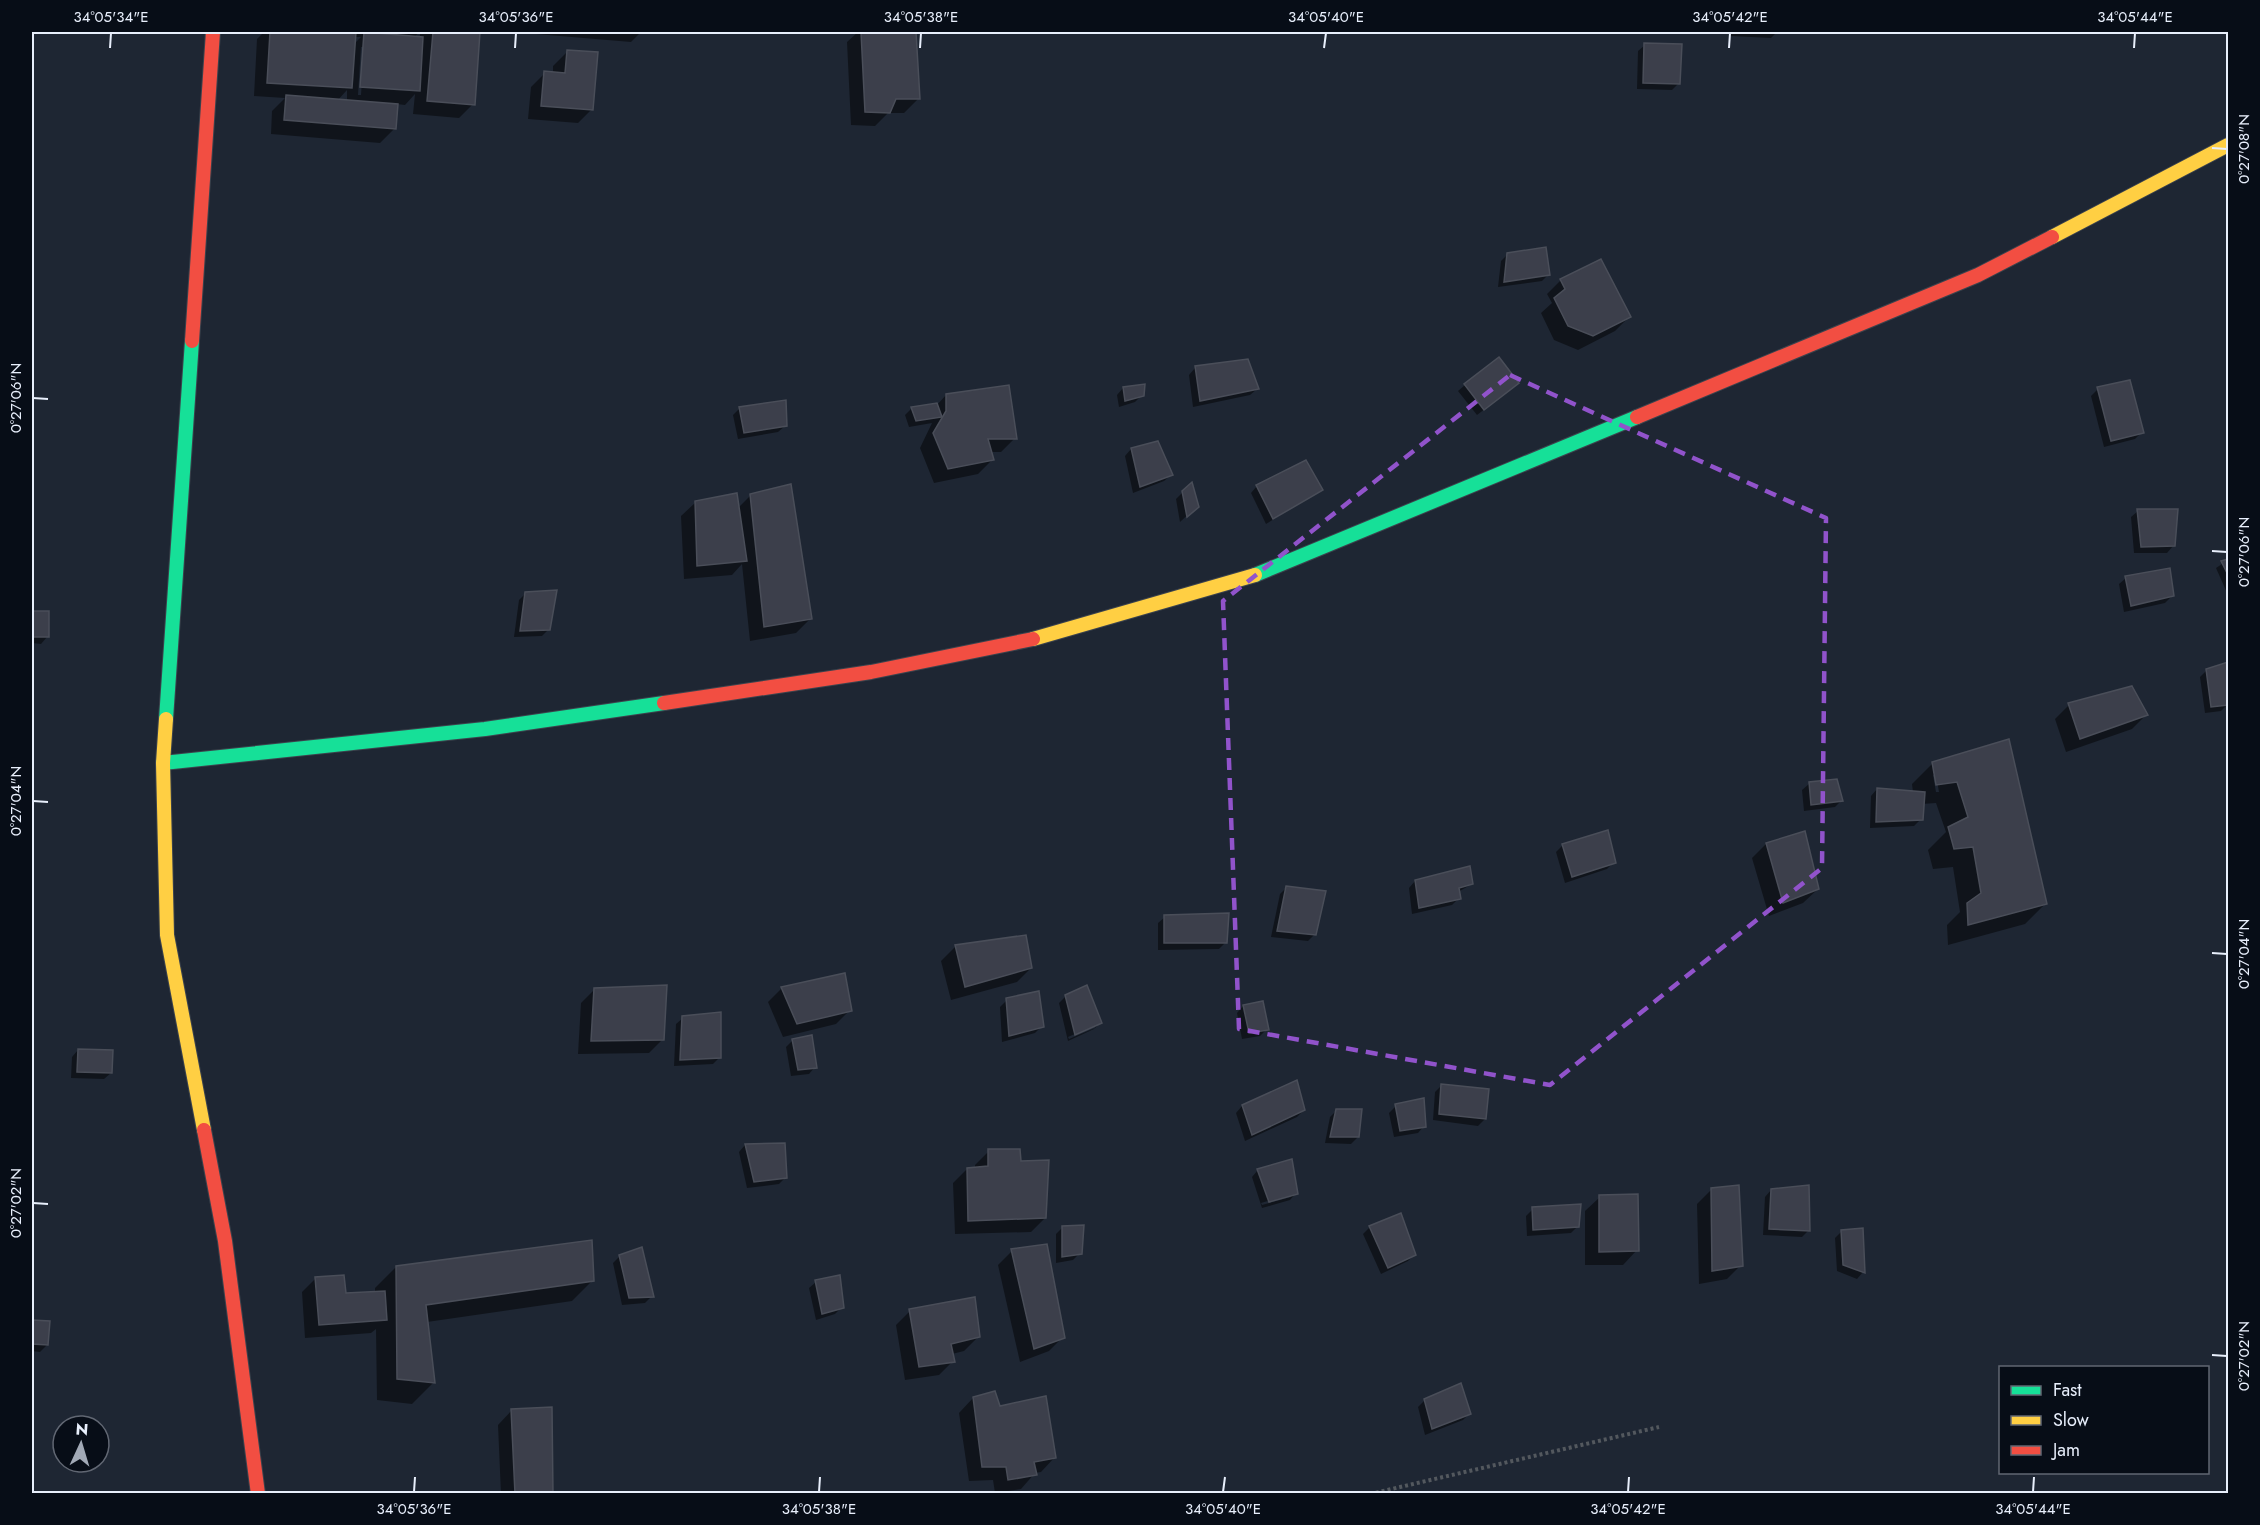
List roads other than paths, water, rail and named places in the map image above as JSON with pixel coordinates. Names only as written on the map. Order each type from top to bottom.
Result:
[{"type":"street","points":[[213,32],[163,763],[167,935],[225,1241],[258,1494]]},
{"type":"street","points":[[163,763],[485,729],[871,672],[1054,634],[1244,580],[1978,275],[2229,145]]}]
